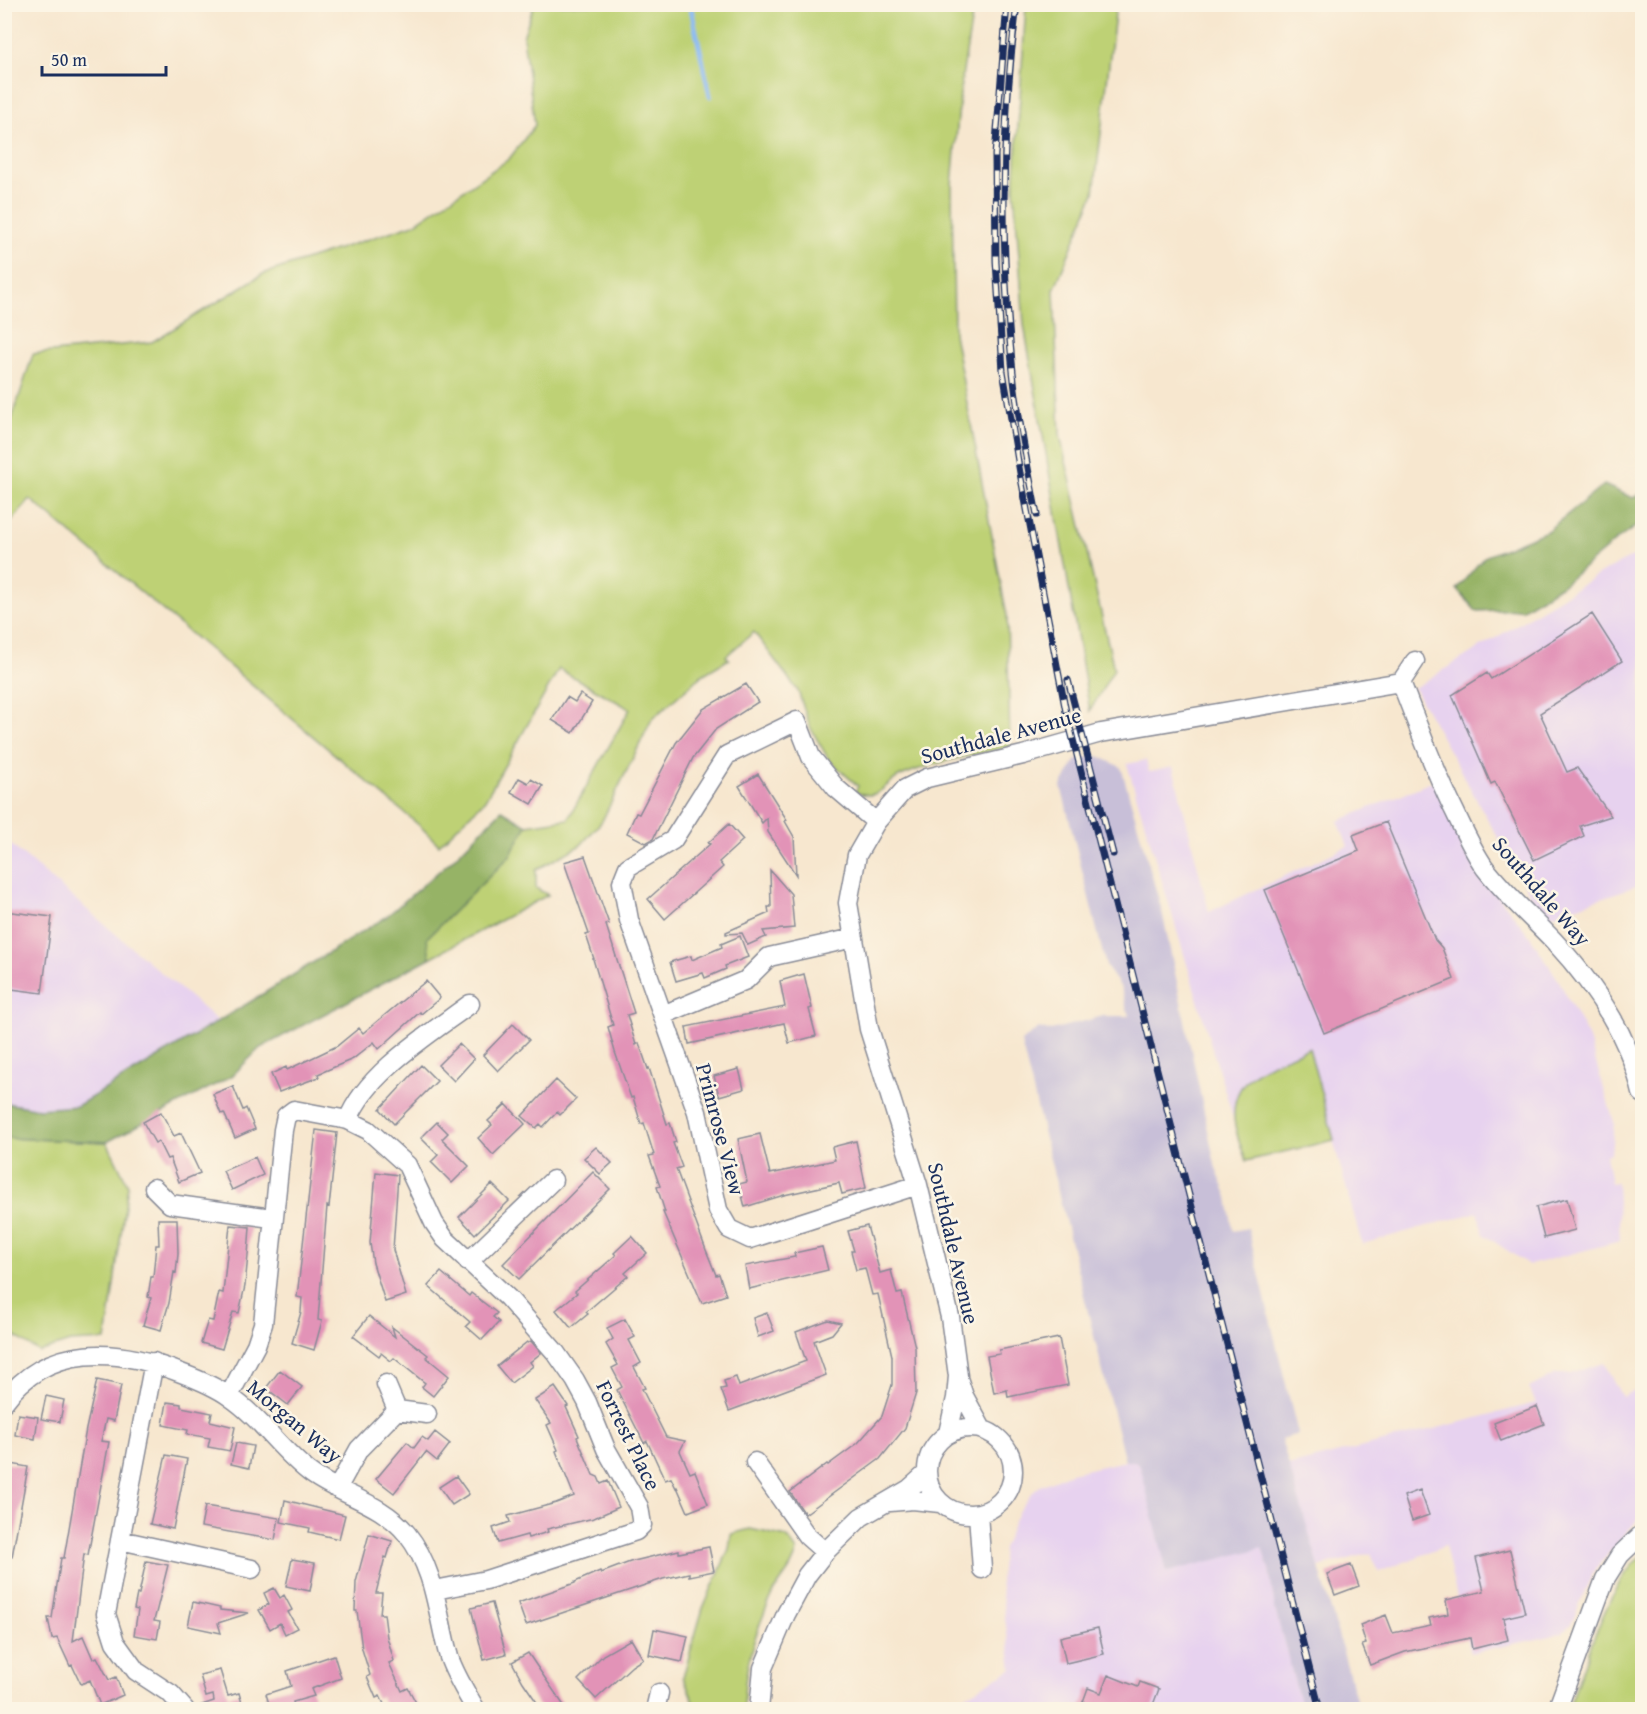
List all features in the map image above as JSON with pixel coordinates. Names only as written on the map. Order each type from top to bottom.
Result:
[{"type":"street","points":[[1401,682],[1415,661]]},
{"type":"street","name":"Southdale Avenue","points":[[982,1429],[964,1396],[958,1377],[945,1292],[918,1185],[869,1029],[848,903],[857,855],[876,822],[905,789],[927,778],[1101,734],[1401,682]]},
{"type":"street","name":"Southdale Way","points":[[1401,682],[1429,756],[1471,846],[1484,867],[1508,896],[1554,941],[1578,969],[1608,1011],[1626,1047],[1642,1093]]},
{"type":"street","name":"Primrose View","points":[[876,822],[836,788],[811,757],[797,721],[727,755],[673,840],[628,867],[622,882],[629,920],[697,1112],[718,1210],[729,1229],[750,1239],[918,1185]]},
{"type":"street","points":[[663,1015],[746,980],[769,957],[854,938]]},
{"type":"street","points":[[348,1120],[360,1095],[377,1078],[406,1052],[470,1004]]},
{"type":"street","name":"Forrest Place","points":[[229,1396],[256,1345],[263,1324],[272,1218],[286,1116],[294,1110],[348,1120],[376,1135],[407,1165],[434,1223],[445,1239],[508,1298],[556,1353],[587,1402],[606,1449],[634,1497],[640,1512],[642,1525],[636,1531],[486,1580],[435,1590]]},
{"type":"street","points":[[468,1262],[553,1180]]},
{"type":"street","points":[[154,1188],[170,1204],[272,1218]]},
{"type":"street","name":"Morgan Way","points":[[4,1402],[34,1372],[64,1360],[94,1354],[126,1356],[154,1362],[201,1381],[229,1396],[259,1420],[312,1474],[381,1510],[407,1533],[425,1561],[435,1590],[450,1659],[476,1710]]},
{"type":"street","points":[[154,1362],[106,1614],[115,1642],[136,1671],[171,1694],[185,1710]]},
{"type":"street","name":"Southdale Avenue","points":[[948,1433],[958,1377]]},
{"type":"street","points":[[386,1384],[396,1410]]},
{"type":"street","points":[[396,1410],[427,1414]]},
{"type":"street","points":[[338,1487],[359,1449],[396,1410]]},
{"type":"street","points":[[888,1502],[913,1500],[940,1503],[958,1512],[978,1514],[998,1504],[1006,1496],[1014,1475],[1013,1464],[1004,1443],[994,1434],[970,1427],[958,1428],[938,1441],[928,1461],[927,1473],[928,1484],[940,1503]]},
{"type":"street","points":[[755,1462],[807,1536],[825,1552]]},
{"type":"street","points":[[759,1710],[763,1668],[807,1575],[825,1552],[861,1517],[909,1489],[927,1473]]},
{"type":"street","points":[[978,1514],[982,1569]]},
{"type":"street","points":[[1557,1710],[1605,1579],[1620,1555],[1642,1534]]},
{"type":"street","points":[[120,1540],[252,1569]]},
{"type":"shaded area","points":[[1642,552],[1642,884],[1543,918],[1414,688],[1606,570]]},
{"type":"shaded area","points":[[1098,756],[1121,767],[1162,911],[1216,1169],[1228,1197],[1233,1231],[1248,1228],[1298,1434],[1281,1439],[1359,1709],[1302,1709],[1275,1609],[1269,1569],[1262,1548],[1167,1572],[1140,1465],[1135,1461],[1125,1461],[1021,1042],[1039,1028],[1048,1031],[1103,1016],[1129,1016],[1120,986],[1106,966],[1061,786],[1076,760]]},
{"type":"shaded area","points":[[1146,760],[1149,772],[1173,767],[1209,912],[1348,846],[1338,821],[1434,781],[1465,853],[1529,935],[1559,981],[1588,1036],[1614,1122],[1611,1153],[1606,1155],[1611,1183],[1617,1182],[1620,1241],[1529,1265],[1483,1234],[1478,1212],[1362,1244],[1333,1140],[1246,1161],[1127,764]]},
{"type":"shaded area","points":[[4,842],[10,844],[218,1021],[77,1106],[39,1109],[5,1103]]},
{"type":"shaded area","points":[[1604,1363],[1622,1397],[1642,1386],[1642,1515],[1592,1575],[1571,1624],[1561,1634],[1470,1653],[1445,1546],[1379,1572],[1371,1553],[1319,1567],[1288,1466],[1536,1403],[1529,1388],[1556,1374],[1570,1374]]},
{"type":"shaded area","points":[[1125,1461],[1135,1461],[1140,1465],[1142,1472],[1262,1548],[1269,1569],[1275,1609],[1302,1709],[940,1710],[1012,1669],[1000,1581],[1003,1548],[1018,1512],[1032,1493],[1040,1486],[1071,1473]]},
{"type":"green space","points":[[534,5],[974,5],[961,83],[952,185],[954,334],[1007,616],[1010,747],[916,770],[896,778],[871,795],[855,792],[858,786],[829,760],[810,727],[798,691],[754,632],[726,656],[729,659],[702,675],[652,719],[602,821],[581,845],[536,870],[536,888],[548,895],[430,958],[426,938],[509,857],[527,825],[568,819],[630,709],[559,669],[485,800],[439,845],[420,826],[30,499],[5,529],[5,440],[33,354],[152,342],[263,274],[414,224],[509,159],[535,125],[523,37]]},
{"type":"green space","points":[[1026,5],[1116,5],[1094,193],[1054,290],[1060,436],[1114,669],[1090,711],[1024,325],[1014,189]]},
{"type":"green space","points":[[1604,485],[1633,498],[1642,493],[1642,522],[1565,583],[1523,609],[1476,611],[1457,589],[1484,557],[1547,531]]},
{"type":"green space","points":[[502,810],[527,825],[509,857],[427,938],[430,958],[260,1048],[232,1076],[107,1142],[5,1138],[5,1103],[39,1109],[77,1106],[386,917],[453,859]]},
{"type":"green space","points":[[1309,1048],[1334,1140],[1246,1161],[1234,1122],[1235,1101],[1240,1089],[1258,1071]]},
{"type":"green space","points":[[5,1138],[107,1142],[128,1185],[106,1340],[70,1342],[39,1352],[5,1329]]},
{"type":"green space","points":[[750,1529],[787,1537],[797,1551],[792,1564],[772,1596],[755,1637],[748,1665],[744,1709],[697,1709],[683,1677],[703,1608],[729,1549],[731,1534]]},
{"type":"green space","points":[[1642,1555],[1642,1709],[1568,1709],[1608,1605],[1629,1568]]},
{"type":"building","points":[[1592,614],[1622,661],[1540,713],[1567,772],[1577,768],[1611,816],[1580,826],[1584,836],[1534,860],[1495,782],[1491,784],[1452,695],[1487,673],[1491,679]]},
{"type":"building","points":[[746,684],[758,702],[716,729],[693,758],[653,839],[646,843],[627,833],[676,743],[703,709]]},
{"type":"building","points":[[580,694],[592,702],[573,733],[552,720],[567,697],[575,702]]},
{"type":"building","points":[[758,774],[787,820],[785,821],[794,837],[796,875],[768,832],[767,818],[762,823],[739,786]]},
{"type":"building","points":[[519,778],[528,783],[531,779],[543,786],[532,804],[511,792]]},
{"type":"building","points":[[1386,822],[1435,940],[1442,948],[1454,979],[1324,1033],[1265,890],[1359,851],[1353,835]]},
{"type":"building","points":[[729,824],[743,840],[719,862],[723,867],[665,919],[648,899]]},
{"type":"building","points":[[585,856],[609,924],[606,925],[634,1013],[627,1015],[636,1045],[639,1043],[667,1124],[670,1123],[676,1142],[673,1143],[682,1167],[676,1169],[706,1250],[716,1275],[719,1274],[726,1295],[702,1303],[663,1212],[665,1212],[657,1187],[660,1186],[649,1156],[654,1155],[644,1123],[641,1124],[615,1052],[608,1027],[613,1025],[586,935],[589,934],[564,862]]},
{"type":"building","points":[[770,870],[791,894],[794,928],[763,931],[766,937],[748,945],[742,933],[726,934],[726,932],[769,913],[768,907],[771,907]]},
{"type":"building","points":[[4,911],[52,917],[42,993],[4,988]]},
{"type":"building","points":[[740,936],[748,957],[725,966],[726,969],[705,978],[703,973],[676,981],[670,962],[691,956],[692,960]]},
{"type":"building","points":[[804,974],[816,1036],[789,1043],[784,1023],[689,1044],[686,1027],[785,1007],[780,981]]},
{"type":"building","points":[[426,981],[440,998],[421,1014],[420,1012],[379,1049],[374,1042],[353,1059],[318,1074],[319,1077],[279,1092],[271,1074],[286,1067],[287,1070],[337,1046],[359,1028],[363,1033]]},
{"type":"building","points":[[513,1024],[529,1040],[498,1071],[483,1055]]},
{"type":"building","points":[[459,1044],[474,1059],[454,1081],[438,1065]]},
{"type":"building","points":[[421,1065],[437,1081],[394,1124],[380,1109]]},
{"type":"building","points":[[739,1069],[744,1089],[719,1096],[714,1076]]},
{"type":"building","points":[[556,1080],[576,1099],[560,1115],[557,1112],[543,1127],[540,1124],[536,1128],[522,1116]]},
{"type":"building","points":[[233,1086],[243,1110],[246,1108],[255,1129],[235,1138],[213,1094]]},
{"type":"building","points":[[506,1104],[525,1124],[493,1155],[478,1138],[492,1125],[488,1121]]},
{"type":"building","points":[[161,1112],[174,1136],[181,1133],[200,1173],[179,1182],[170,1158],[167,1159],[158,1141],[155,1143],[143,1122]]},
{"type":"building","points":[[437,1122],[448,1133],[442,1139],[469,1166],[452,1183],[431,1162],[438,1155],[421,1138]]},
{"type":"building","points":[[316,1130],[337,1133],[329,1207],[327,1206],[318,1320],[322,1321],[314,1350],[292,1343],[301,1312],[302,1298],[297,1297]]},
{"type":"building","points":[[760,1134],[770,1174],[835,1160],[832,1147],[856,1141],[866,1188],[842,1194],[839,1183],[784,1195],[745,1207],[739,1184],[747,1182],[738,1139]]},
{"type":"building","points":[[596,1147],[612,1163],[600,1174],[584,1158]]},
{"type":"building","points":[[255,1157],[263,1175],[232,1190],[223,1171]]},
{"type":"building","points":[[376,1172],[398,1175],[393,1250],[406,1295],[385,1302],[373,1263],[370,1243]]},
{"type":"building","points":[[593,1172],[610,1189],[519,1279],[503,1264]]},
{"type":"building","points":[[492,1184],[509,1201],[475,1234],[459,1217]]},
{"type":"building","points":[[1567,1199],[1575,1230],[1544,1238],[1536,1207]]},
{"type":"building","points":[[158,1219],[177,1219],[178,1254],[176,1273],[174,1272],[169,1303],[161,1330],[143,1325],[151,1298],[148,1297],[151,1277],[153,1277],[156,1245],[159,1245]]},
{"type":"building","points":[[230,1225],[250,1227],[245,1286],[239,1313],[233,1312],[222,1349],[201,1343],[208,1320],[213,1321],[219,1292],[223,1293]]},
{"type":"building","points":[[867,1226],[880,1273],[891,1270],[897,1294],[902,1293],[915,1347],[916,1393],[905,1428],[880,1459],[805,1514],[790,1492],[858,1443],[882,1416],[892,1385],[892,1356],[878,1294],[872,1295],[865,1268],[856,1270],[851,1251],[854,1251],[848,1231]]},
{"type":"building","points":[[632,1236],[647,1253],[625,1273],[628,1276],[571,1328],[556,1310],[577,1293],[575,1291],[616,1255],[614,1253]]},
{"type":"building","points":[[822,1247],[828,1270],[749,1289],[745,1266],[795,1257],[794,1253]]},
{"type":"building","points":[[441,1272],[469,1296],[471,1293],[497,1313],[493,1317],[499,1322],[482,1340],[466,1326],[470,1322],[428,1286]]},
{"type":"building","points":[[767,1313],[774,1331],[758,1337],[753,1318]]},
{"type":"building","points":[[369,1316],[395,1337],[392,1327],[428,1355],[426,1357],[449,1376],[433,1396],[422,1387],[425,1383],[394,1358],[391,1361],[381,1353],[379,1356],[353,1336]]},
{"type":"building","points":[[625,1319],[635,1337],[629,1340],[641,1363],[634,1367],[645,1388],[642,1389],[666,1437],[685,1441],[680,1451],[690,1473],[695,1471],[708,1504],[688,1512],[671,1478],[665,1480],[647,1441],[644,1443],[617,1390],[622,1387],[612,1368],[618,1365],[606,1344],[613,1339],[607,1328]]},
{"type":"building","points":[[828,1320],[841,1323],[832,1334],[814,1341],[826,1375],[729,1411],[721,1389],[726,1388],[724,1381],[736,1377],[739,1386],[806,1361],[796,1332]]},
{"type":"building","points":[[1059,1338],[1068,1385],[1008,1397],[1007,1390],[994,1393],[987,1356],[1000,1354],[999,1350]]},
{"type":"building","points":[[531,1341],[541,1353],[530,1362],[533,1366],[511,1383],[497,1366]]},
{"type":"building","points":[[280,1370],[302,1387],[288,1405],[266,1388]]},
{"type":"building","points":[[97,1380],[121,1385],[114,1421],[106,1419],[101,1441],[109,1442],[88,1555],[84,1554],[73,1641],[83,1636],[93,1659],[97,1657],[109,1680],[116,1677],[123,1695],[100,1705],[90,1680],[81,1684],[57,1638],[52,1639],[48,1618],[52,1618],[61,1558],[64,1558],[86,1429]]},
{"type":"building","points":[[555,1387],[568,1406],[566,1407],[593,1475],[598,1477],[601,1484],[608,1481],[619,1507],[594,1518],[547,1529],[548,1532],[528,1538],[527,1535],[498,1543],[493,1528],[510,1522],[508,1516],[574,1496],[547,1425],[551,1423],[535,1400]]},
{"type":"building","points":[[46,1396],[64,1400],[60,1422],[41,1419]]},
{"type":"building","points":[[167,1402],[212,1413],[210,1421],[235,1427],[230,1451],[208,1447],[210,1438],[187,1434],[188,1430],[163,1425]]},
{"type":"building","points":[[1537,1406],[1544,1424],[1501,1441],[1494,1423]]},
{"type":"building","points":[[18,1414],[38,1417],[35,1439],[15,1435]]},
{"type":"building","points":[[435,1432],[450,1444],[437,1461],[426,1452],[394,1493],[376,1479],[407,1442],[414,1448],[422,1437],[428,1441]]},
{"type":"building","points":[[236,1443],[253,1446],[249,1468],[231,1464]]},
{"type":"building","points":[[166,1455],[187,1459],[173,1529],[150,1524]]},
{"type":"building","points":[[6,1463],[28,1467],[12,1557],[4,1556]]},
{"type":"building","points":[[456,1476],[469,1494],[452,1505],[439,1487]]},
{"type":"building","points":[[1420,1490],[1429,1515],[1412,1521],[1404,1496]]},
{"type":"building","points":[[285,1500],[345,1515],[339,1539],[309,1532],[310,1528],[281,1522]]},
{"type":"building","points":[[205,1506],[279,1518],[275,1540],[201,1527]]},
{"type":"building","points":[[369,1534],[392,1541],[387,1558],[385,1557],[376,1593],[382,1593],[380,1614],[384,1614],[387,1637],[394,1661],[389,1663],[402,1691],[408,1688],[420,1710],[387,1710],[380,1696],[376,1698],[367,1677],[370,1675],[362,1649],[357,1611],[355,1611],[356,1582]]},
{"type":"building","points":[[709,1547],[714,1571],[689,1576],[689,1573],[663,1579],[526,1625],[518,1603],[575,1583],[600,1571],[601,1573],[630,1562],[679,1550],[679,1553]]},
{"type":"building","points":[[1510,1550],[1525,1613],[1503,1618],[1508,1640],[1472,1649],[1470,1638],[1405,1652],[1370,1665],[1362,1645],[1366,1644],[1360,1625],[1386,1615],[1393,1633],[1431,1625],[1429,1618],[1448,1614],[1446,1600],[1484,1591],[1476,1558]]},
{"type":"building","points":[[292,1559],[315,1563],[310,1591],[286,1586]]},
{"type":"building","points":[[146,1561],[168,1565],[154,1621],[160,1622],[157,1639],[134,1635],[138,1610],[134,1609]]},
{"type":"building","points":[[1351,1565],[1359,1586],[1335,1595],[1327,1574]]},
{"type":"building","points":[[274,1588],[280,1598],[284,1595],[292,1610],[288,1612],[297,1628],[285,1634],[280,1623],[270,1629],[259,1610],[269,1604],[264,1593]]},
{"type":"building","points":[[193,1602],[220,1608],[220,1610],[249,1613],[218,1623],[221,1633],[188,1626]]},
{"type":"building","points":[[492,1603],[506,1654],[484,1660],[471,1608]]},
{"type":"building","points":[[1098,1628],[1104,1654],[1066,1663],[1060,1637]]},
{"type":"building","points":[[654,1629],[688,1636],[682,1662],[649,1655]]},
{"type":"building","points":[[631,1639],[643,1659],[596,1699],[578,1680],[603,1655]]},
{"type":"building","points":[[528,1653],[567,1710],[542,1710],[512,1662]]},
{"type":"building","points":[[334,1655],[341,1678],[311,1689],[314,1696],[293,1702],[295,1710],[271,1710],[266,1694],[291,1686],[287,1671]]},
{"type":"building","points":[[220,1670],[228,1696],[239,1693],[244,1710],[196,1710],[196,1707],[214,1701],[213,1695],[206,1697],[200,1675]]},
{"type":"building","points":[[1108,1675],[1138,1687],[1140,1682],[1159,1689],[1151,1710],[1080,1710],[1088,1688],[1101,1693]]},
{"type":"waterway","points":[[690,4],[710,96]]},
{"type":"railway","points":[[1007,4],[995,155],[996,261],[1003,371],[1020,473],[1066,712],[1320,1710]]},
{"type":"railway","points":[[1017,4],[1005,142],[1004,234],[1015,390],[1037,515]]},
{"type":"railway","points":[[1068,680],[1113,854]]}]
